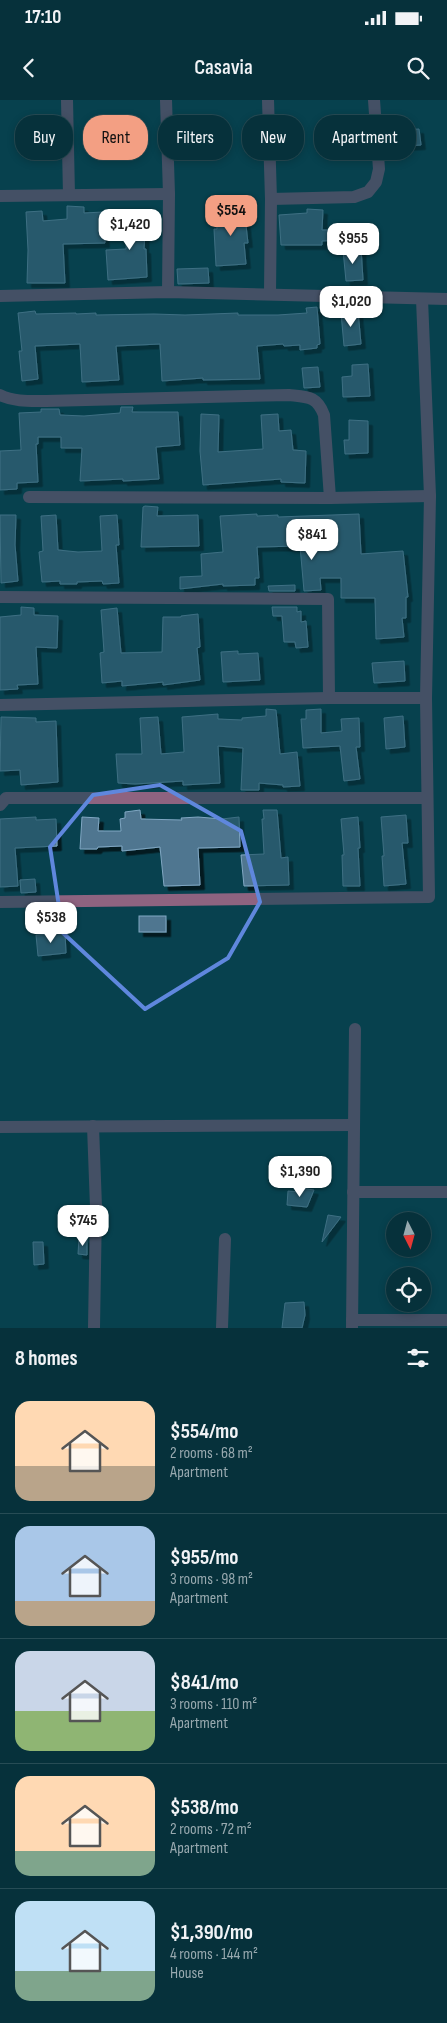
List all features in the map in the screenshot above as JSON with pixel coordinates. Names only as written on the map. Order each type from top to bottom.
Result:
[{"type":"street","points":[[67,100],[69,194]]},
{"type":"street","points":[[166,100],[169,194],[168,292]]},
{"type":"street","points":[[268,100],[271,199],[270,293]]},
{"type":"street","points":[[271,199],[354,198],[368,192],[376,182],[379,169],[374,100]]},
{"type":"street","points":[[0,196],[169,194]]},
{"type":"street","points":[[0,296],[168,292],[270,293],[447,299]]},
{"type":"street","points":[[0,902],[428,897],[426,698],[430,496],[422,299]]},
{"type":"street","points":[[0,395],[6,398],[46,401],[289,394],[315,399],[324,415],[330,498]]},
{"type":"street","points":[[29,497],[330,498],[430,496]]},
{"type":"street","points":[[0,597],[328,599],[329,698]]},
{"type":"street","points":[[0,705],[329,698],[426,698]]},
{"type":"street","points":[[0,805],[6,798],[427,798]]},
{"type":"street","points":[[355,1029],[352,1324],[447,1320]]},
{"type":"street","points":[[0,1127],[354,1125]]},
{"type":"street","points":[[93,1126],[96,1207],[94,1328]]},
{"type":"street","points":[[353,1192],[447,1192]]},
{"type":"street","points":[[222,1328],[225,1239]]},
{"type":"highlighted area","points":[[160,785],[241,831],[260,902],[228,958],[145,1009],[63,933],[50,847],[93,795]]},
{"type":"building","points":[[416,129],[419,129],[421,145],[416,145]]},
{"type":"building","points":[[67,206],[84,207],[84,213],[103,212],[105,243],[63,244],[65,283],[27,283],[26,212],[42,211],[43,221],[67,219]]},
{"type":"building","points":[[244,208],[248,243],[244,243],[246,264],[216,266],[214,229],[217,229],[216,209]]},
{"type":"building","points":[[307,209],[323,210],[322,230],[339,230],[340,240],[322,241],[322,245],[281,245],[279,215],[307,213]]},
{"type":"building","points":[[128,211],[146,212],[144,249],[146,249],[147,277],[108,280],[106,250],[126,249]]},
{"type":"building","points":[[361,248],[363,280],[346,281],[343,250]]},
{"type":"building","points":[[208,268],[209,283],[178,284],[177,269]]},
{"type":"building","points":[[317,307],[320,344],[317,345],[317,348],[300,350],[300,345],[284,346],[283,344],[257,346],[260,379],[203,380],[203,378],[162,381],[160,344],[116,346],[119,380],[82,382],[80,344],[35,346],[38,379],[22,381],[19,351],[22,351],[18,313],[35,311],[36,314],[96,313],[96,315],[238,313],[238,315],[278,315],[307,313],[306,308]]},
{"type":"building","points":[[358,311],[361,344],[344,346],[341,313]]},
{"type":"building","points":[[368,364],[370,396],[343,397],[342,377],[352,376],[352,365]]},
{"type":"building","points":[[318,367],[320,387],[304,388],[302,368]]},
{"type":"building","points":[[121,407],[133,407],[132,412],[178,412],[180,445],[156,447],[159,479],[80,481],[82,448],[61,448],[61,437],[38,437],[38,444],[36,444],[38,482],[17,483],[17,489],[0,490],[0,451],[21,450],[19,413],[41,412],[41,409],[59,409],[60,415],[84,416],[120,413]]},
{"type":"building","points":[[201,414],[219,415],[218,452],[263,449],[261,415],[278,414],[279,431],[291,430],[293,450],[306,451],[305,483],[281,482],[281,479],[203,485],[200,451]]},
{"type":"building","points":[[349,420],[368,421],[368,453],[345,454],[344,440],[349,440]]},
{"type":"building","points":[[143,507],[158,507],[157,516],[198,515],[199,546],[141,547]]},
{"type":"building","points":[[257,514],[257,516],[278,515],[278,517],[359,514],[361,554],[403,551],[408,597],[406,597],[406,618],[402,618],[404,637],[376,639],[375,598],[341,598],[341,578],[320,578],[321,590],[304,591],[300,546],[257,547],[259,578],[255,578],[255,585],[223,586],[223,584],[180,589],[180,577],[202,576],[201,554],[223,552],[220,516]]},
{"type":"building","points":[[0,515],[16,515],[15,545],[18,581],[1,583]]},
{"type":"building","points":[[56,515],[58,550],[78,552],[102,551],[100,516],[117,515],[119,545],[116,545],[119,583],[103,584],[102,581],[77,582],[77,584],[60,584],[60,581],[42,582],[39,552],[43,551],[41,516]]},
{"type":"building","points":[[295,585],[295,591],[269,591],[268,586]]},
{"type":"building","points":[[21,607],[34,608],[34,615],[58,616],[57,648],[36,647],[38,684],[17,685],[18,689],[0,690],[0,617],[21,615]]},
{"type":"building","points":[[272,607],[297,607],[297,612],[301,611],[301,622],[306,621],[308,647],[296,648],[295,642],[284,642],[282,616],[273,616]]},
{"type":"building","points":[[117,608],[121,653],[162,652],[163,617],[181,617],[198,614],[200,647],[197,648],[200,680],[163,685],[163,682],[122,686],[122,681],[102,683],[100,653],[104,652],[101,610]]},
{"type":"building","points":[[238,651],[238,654],[258,653],[260,680],[223,682],[221,652]]},
{"type":"building","points":[[404,661],[405,681],[374,683],[372,663]]},
{"type":"building","points":[[266,709],[276,710],[280,754],[297,752],[300,786],[283,787],[283,785],[259,783],[259,790],[241,790],[243,748],[218,746],[220,783],[183,785],[183,781],[135,784],[118,783],[116,754],[142,754],[140,718],[158,717],[161,754],[184,752],[182,717],[218,714],[218,719],[242,720],[242,718],[266,716]]},
{"type":"building","points":[[321,709],[321,733],[342,731],[341,719],[359,718],[360,747],[356,747],[360,779],[344,781],[340,746],[303,748],[301,719],[306,719],[306,710]]},
{"type":"building","points":[[403,716],[405,747],[386,749],[384,718]]},
{"type":"building","points":[[1,717],[36,718],[36,722],[56,721],[58,782],[21,785],[20,770],[0,771]]},
{"type":"building","points":[[140,810],[141,819],[182,820],[181,818],[222,819],[239,817],[240,847],[198,848],[200,885],[164,886],[160,847],[122,851],[122,846],[80,849],[82,817],[99,818],[98,831],[121,831],[120,819],[125,818],[125,812]]},
{"type":"building","points":[[263,810],[277,810],[281,858],[288,857],[289,885],[244,886],[241,855],[264,854]]},
{"type":"building","points":[[406,815],[408,843],[402,843],[406,884],[384,886],[381,817]]},
{"type":"building","points":[[36,817],[36,820],[56,819],[57,846],[15,848],[18,886],[0,887],[0,819]]},
{"type":"building","points":[[358,817],[360,886],[343,886],[342,855],[344,855],[341,819]]},
{"type":"building","points":[[35,879],[36,892],[21,893],[20,880]]},
{"type":"building","points":[[139,916],[166,916],[166,932],[139,932]]},
{"type":"building","points":[[65,933],[66,953],[38,956],[36,935]]},
{"type":"building","points":[[301,1188],[314,1190],[307,1207],[287,1205],[288,1191],[300,1192]]},
{"type":"building","points":[[328,1215],[341,1217],[322,1242]]},
{"type":"building","points":[[79,1238],[87,1239],[87,1255],[78,1254]]},
{"type":"building","points":[[33,1242],[43,1242],[44,1264],[34,1265]]},
{"type":"building","points":[[304,1302],[305,1315],[302,1328],[282,1328],[285,1303]]}]
